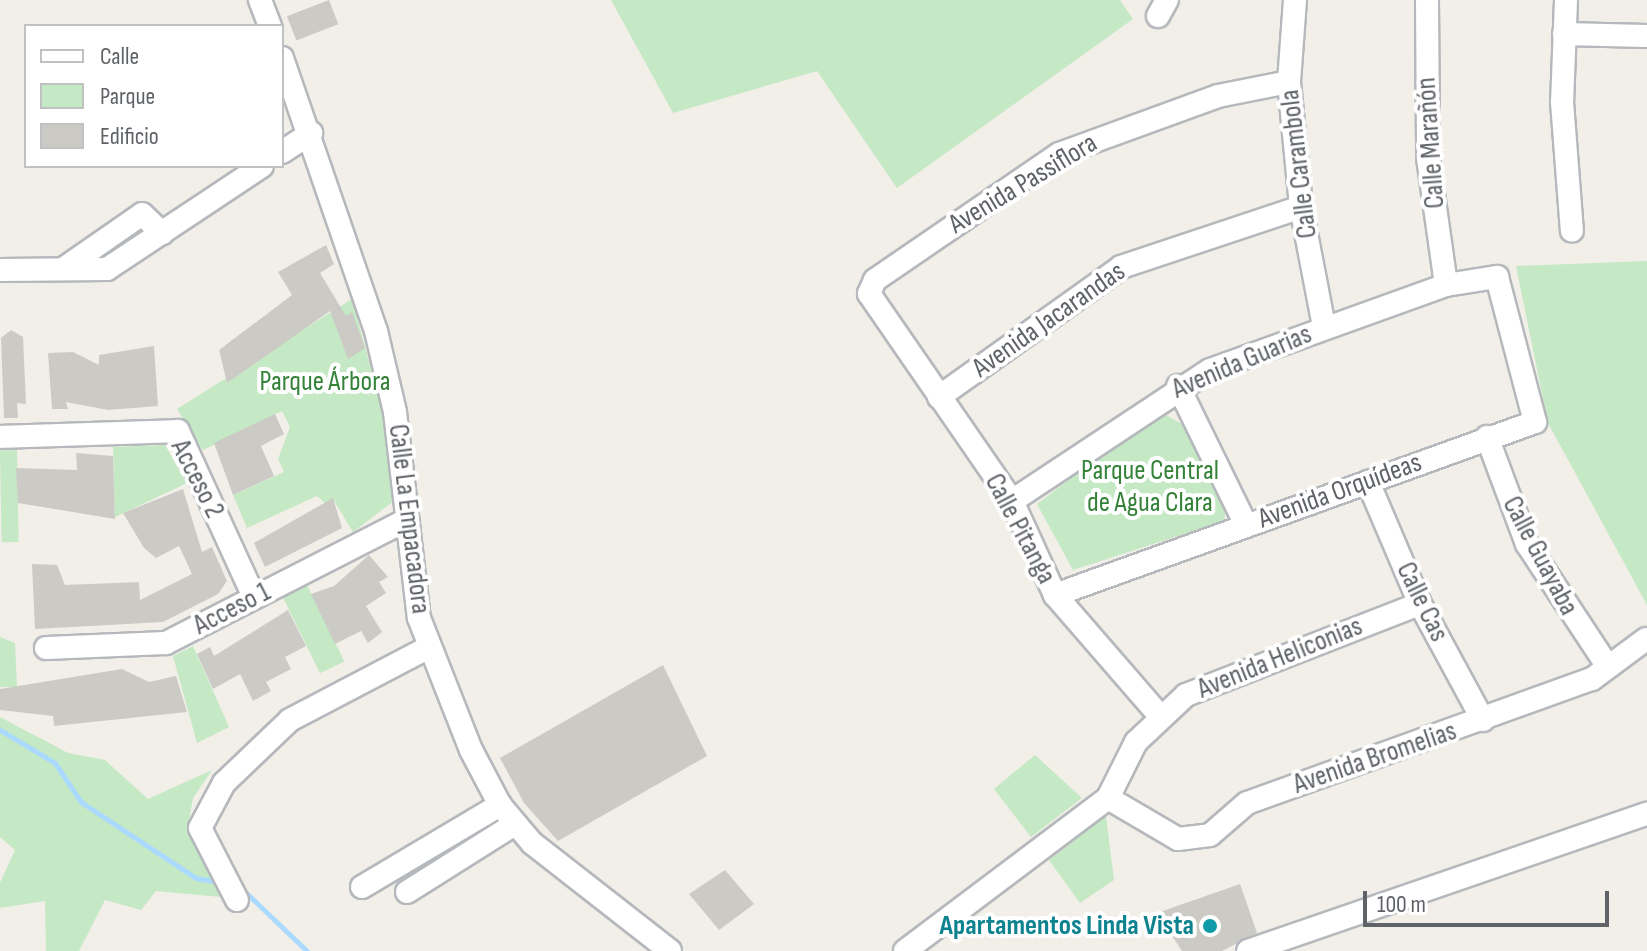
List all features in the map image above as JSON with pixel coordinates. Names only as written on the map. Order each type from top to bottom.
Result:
[{"type":"street","points":[[260,0],[269,24]]},
{"type":"street","name":"Calle Carambola","points":[[1295,0],[1289,82],[1301,207],[1324,327]]},
{"type":"street","name":"Calle Marañón","points":[[1427,0],[1428,158],[1446,285]]},
{"type":"street","points":[[1566,0],[1564,34],[1572,231]]},
{"type":"street","points":[[1564,34],[1647,36]]},
{"type":"street","name":"Calle La Empacadora","points":[[284,63],[311,133],[386,367],[406,520],[429,647],[500,805],[515,824],[566,873],[670,951]]},
{"type":"street","name":"Avenida Passiflora","points":[[869,294],[875,280],[1059,154],[1218,96],[1289,82]]},
{"type":"street","points":[[284,151],[311,133]]},
{"type":"street","points":[[0,270],[107,269],[259,168]]},
{"type":"street","name":"Avenida Jacarandas","points":[[939,397],[1121,267],[1301,207]]},
{"type":"street","name":"Avenida Guarias","points":[[1012,501],[1178,386],[1324,327],[1446,285],[1497,277],[1535,422]]},
{"type":"street","name":"Calle Pitanga","points":[[869,294],[1012,501],[1055,595],[1159,715]]},
{"type":"street","points":[[1178,386],[1246,525]]},
{"type":"street","name":"Avenida Orquídeas","points":[[1055,595],[1535,422]]},
{"type":"street","name":"Acceso 2","points":[[0,437],[178,431],[254,597]]},
{"type":"street","name":"Calle Guayaba","points":[[1487,437],[1527,544],[1608,667]]},
{"type":"street","name":"Calle Cas","points":[[1368,482],[1420,604],[1483,720]]},
{"type":"street","name":"Acceso 1","points":[[46,648],[166,643],[406,520]]},
{"type":"street","name":"Avenida Heliconias","points":[[905,951],[1108,798],[1159,715],[1240,670],[1420,604]]},
{"type":"street","name":"Avenida Bromelias","points":[[1108,798],[1157,830],[1193,840],[1247,803],[1483,720],[1608,667],[1646,639]]},
{"type":"street","points":[[234,889],[200,828],[224,783],[290,720],[429,647]]},
{"type":"street","points":[[362,887],[500,805]]},
{"type":"street","points":[[1248,951],[1647,814]]},
{"type":"street","points":[[407,892],[515,824]]},
{"type":"green space","points":[[611,0],[1120,0],[1133,19],[897,188],[817,71],[673,113]]},
{"type":"green space","points":[[1647,261],[1647,605],[1548,423],[1516,266]]},
{"type":"green space","name":"Parque Árbora","points":[[352,299],[386,423],[395,500],[353,532],[333,499],[325,503],[317,496],[247,528],[233,495],[284,472],[278,459],[290,427],[282,411],[203,450],[177,409]]},
{"type":"green space","name":"Parque Central de Agua Clara","points":[[1159,411],[1187,427],[1227,505],[1224,521],[1073,570],[1037,504]]},
{"type":"green space","points":[[165,445],[187,483],[115,517],[113,447]]},
{"type":"green space","points":[[0,450],[17,450],[19,542],[2,542]]},
{"type":"green space","points":[[307,585],[344,661],[320,673],[283,597]]},
{"type":"green space","points":[[0,637],[15,643],[17,687],[0,687]]},
{"type":"green space","points":[[193,646],[229,727],[197,743],[173,656]]},
{"type":"green space","points":[[0,717],[68,753],[105,760],[148,799],[212,770],[193,798],[188,826],[200,852],[229,878],[221,897],[156,891],[141,910],[105,900],[79,951],[46,951],[45,901],[0,908],[0,883],[15,850],[0,837]]},
{"type":"green space","points":[[1035,755],[1082,798],[1031,837],[994,789]]},
{"type":"green space","points":[[1106,816],[1114,880],[1080,903],[1049,860]]},
{"type":"building","points":[[329,0],[338,24],[296,40],[287,16]]},
{"type":"building","points":[[326,245],[334,264],[320,273],[346,316],[352,312],[365,348],[348,359],[330,311],[227,383],[219,350],[292,295],[278,272]]},
{"type":"building","points":[[11,330],[23,337],[26,404],[17,403],[18,418],[4,418],[1,338]]},
{"type":"building","points":[[154,346],[158,406],[108,410],[66,402],[68,409],[52,409],[48,353],[73,352],[99,365],[99,355]]},
{"type":"building","points":[[275,414],[284,434],[261,446],[274,476],[233,495],[214,443]]},
{"type":"building","points":[[76,453],[113,456],[115,519],[18,503],[16,468],[77,470]]},
{"type":"building","points":[[183,489],[202,552],[212,547],[227,581],[218,594],[163,622],[35,629],[32,564],[57,565],[65,585],[139,582],[140,600],[192,574],[179,546],[156,558],[144,548],[123,513]]},
{"type":"building","points":[[333,498],[342,528],[265,567],[254,543]]},
{"type":"building","points":[[369,555],[388,577],[379,582],[386,593],[366,606],[382,632],[368,643],[361,631],[335,644],[311,594],[334,586]]},
{"type":"building","points":[[288,610],[306,646],[285,657],[291,669],[266,682],[271,691],[253,701],[240,674],[213,689],[197,654],[210,647],[214,656]]},
{"type":"building","points":[[663,665],[707,756],[558,841],[524,803],[500,758]]},
{"type":"building","points":[[122,669],[149,682],[176,676],[187,712],[54,726],[53,716],[0,710],[0,689]]},
{"type":"building","points":[[725,870],[754,904],[719,930],[689,894]]},
{"type":"building","name":"Apartamentos Linda Vista","points":[[1240,884],[1257,933],[1222,951],[1182,951],[1157,913]]},
{"type":"waterway","points":[[0,730],[55,763],[81,802],[196,878],[218,882]]},
{"type":"waterway","points":[[240,887],[307,951]]},
{"type":"place","name":"Apartamentos Linda Vista","points":[[1210,926]]}]
